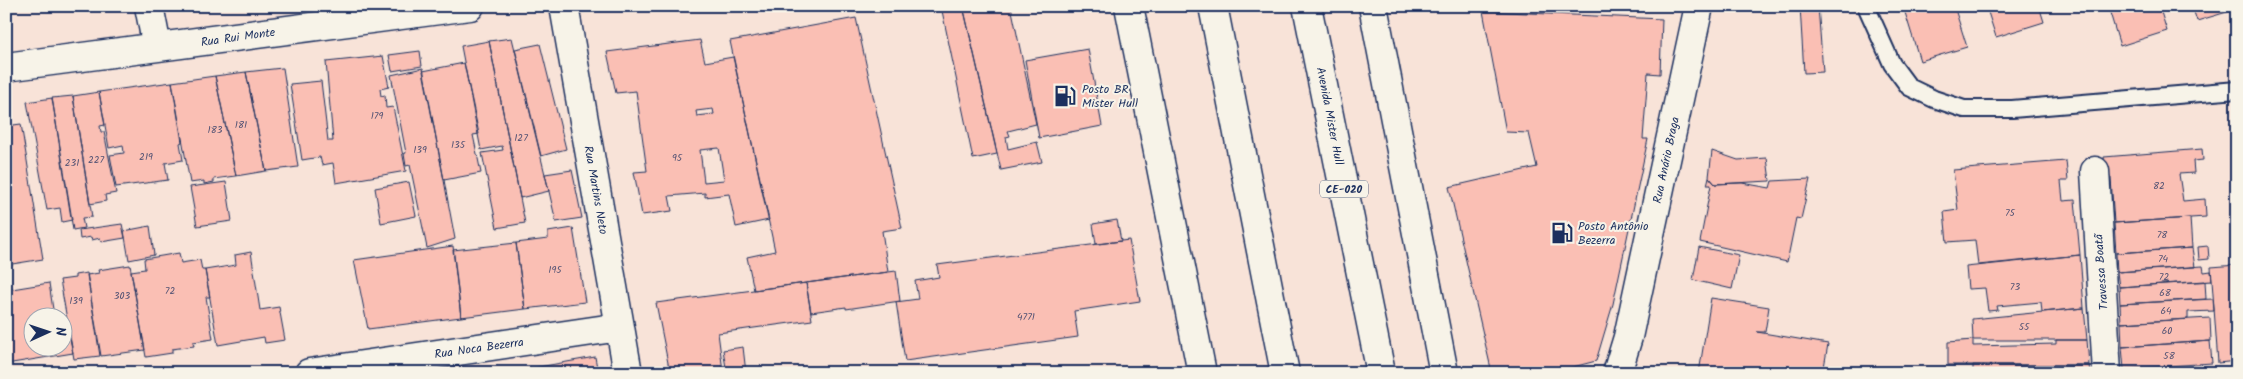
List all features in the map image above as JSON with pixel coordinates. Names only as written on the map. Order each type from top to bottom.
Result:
[{"type":"main road","points":[[149,6],[157,48]]},
{"type":"main road","name":"Rua Rui Monte","points":[[6,66],[157,48],[470,6]]},
{"type":"main road","name":"Rua Martins Neto","points":[[564,6],[628,373]]},
{"type":"main road","points":[[1129,6],[1202,373]]},
{"type":"main road","points":[[1213,6],[1285,373]]},
{"type":"main road","name":"Avenida Mister Hull","points":[[1307,6],[1381,373]]},
{"type":"main road","points":[[1373,6],[1444,373]]},
{"type":"main road","name":"Rua Anário Braga","points":[[1618,373],[1628,337],[1699,6]]},
{"type":"main road","name":"Travessa Boatã","points":[[2095,170],[2107,373]]},
{"type":"main road","name":"Rua Noca Bezerra","points":[[309,373],[620,327]]},
{"type":"lane","points":[[1866,6],[1892,64],[1909,87],[1934,99],[1964,109],[2012,109],[2237,90]]},
{"type":"building","points":[[941,6],[963,6],[997,154],[973,159]]},
{"type":"building","points":[[963,6],[1011,6],[1036,124],[1008,131],[1010,136],[1006,137],[1008,149],[1037,142],[1042,162],[1001,170]]},
{"type":"building","points":[[1800,6],[1818,6],[1823,72],[1804,73]]},
{"type":"building","points":[[1903,6],[1954,6],[1967,47],[1920,61]]},
{"type":"building","points":[[1986,6],[2039,6],[2044,22],[1996,37]]},
{"type":"building","points":[[2108,6],[2159,6],[2167,31],[2120,46]]},
{"type":"building","points":[[2192,6],[2237,6],[2237,9],[2197,21]]},
{"type":"building","points":[[1483,11],[1662,19],[1660,74],[1648,73],[1643,139],[1648,139],[1613,304],[1596,361],[1550,373],[1492,373],[1449,187],[1537,167],[1529,133],[1506,132]]},
{"type":"building","points":[[856,18],[902,228],[882,231],[888,272],[754,290],[747,257],[775,251],[730,41]]},
{"type":"building","points":[[512,38],[549,191],[520,198],[489,41]]},
{"type":"building","points":[[700,40],[705,62],[733,57],[769,220],[736,227],[729,194],[705,197],[705,193],[669,196],[672,211],[642,215],[634,172],[647,171],[636,91],[616,93],[607,52]],"holes":[[[713,109],[714,114],[697,116],[696,111]],[[719,148],[724,180],[704,182],[700,150]]]},
{"type":"building","points":[[489,41],[525,223],[497,228],[482,153],[503,150],[502,146],[481,150],[461,46]]},
{"type":"building","points":[[540,44],[566,149],[541,156],[515,49]]},
{"type":"building","points":[[1088,49],[1102,126],[1039,138],[1025,60]]},
{"type":"building","points":[[420,51],[422,66],[392,71],[389,55]]},
{"type":"building","points":[[383,56],[389,87],[380,89],[381,96],[385,95],[386,108],[393,107],[406,171],[336,183],[333,163],[322,165],[320,157],[302,160],[290,84],[321,81],[328,141],[333,141],[326,62]]},
{"type":"building","points":[[464,63],[479,134],[473,135],[481,173],[444,180],[423,71]]},
{"type":"building","points":[[283,68],[298,167],[266,171],[246,72]]},
{"type":"building","points":[[423,68],[455,239],[427,248],[410,165],[406,166],[404,154],[406,153],[391,75]]},
{"type":"building","points":[[246,72],[266,171],[236,176],[215,76]]},
{"type":"building","points":[[215,76],[236,176],[214,179],[214,182],[204,184],[204,181],[190,183],[172,82]]},
{"type":"building","points":[[172,82],[182,142],[180,143],[183,160],[165,163],[168,180],[116,187],[110,155],[124,153],[123,145],[109,148],[99,92]]},
{"type":"building","points":[[99,92],[105,125],[100,126],[101,132],[104,132],[116,193],[105,195],[106,201],[90,204],[73,96]]},
{"type":"building","points":[[73,96],[92,217],[82,218],[84,228],[73,230],[52,98]]},
{"type":"building","points":[[52,98],[72,220],[62,222],[60,208],[47,210],[27,102]]},
{"type":"building","points":[[21,124],[43,259],[6,265],[6,126]]},
{"type":"building","points":[[2202,149],[2203,160],[2193,161],[2194,173],[2179,174],[2183,201],[2205,199],[2206,217],[2114,223],[2111,178],[2106,179],[2104,157]]},
{"type":"building","points":[[1712,151],[1738,160],[1767,158],[1770,181],[1715,184],[1709,177]]},
{"type":"building","points":[[2066,161],[2068,181],[2061,181],[2063,201],[2075,200],[2080,255],[1978,265],[1975,240],[1947,242],[1944,212],[1958,210],[1953,170]]},
{"type":"building","points":[[572,170],[582,218],[556,222],[545,174]]},
{"type":"building","points":[[1709,177],[1715,184],[1742,183],[1770,188],[1772,181],[1810,179],[1801,219],[1796,218],[1787,262],[1700,242],[1711,185],[1707,185]]},
{"type":"building","points":[[226,182],[232,221],[197,226],[190,187]]},
{"type":"building","points":[[409,182],[416,216],[381,223],[375,188]]},
{"type":"building","points":[[2190,218],[2192,248],[2116,253],[2114,223]]},
{"type":"building","points":[[1117,220],[1121,241],[1096,244],[1093,224]]},
{"type":"building","points":[[122,224],[125,238],[101,242],[100,238],[92,240],[91,237],[80,239],[79,230]]},
{"type":"building","points":[[150,226],[154,255],[129,260],[124,231]]},
{"type":"building","points":[[573,228],[585,302],[525,309],[516,243],[548,239],[548,232]]},
{"type":"building","points":[[1129,240],[1140,301],[1074,311],[1078,337],[905,361],[896,302],[918,299],[915,281],[939,277],[937,265]]},
{"type":"building","points":[[516,243],[525,309],[461,317],[453,250]]},
{"type":"building","points":[[453,246],[461,317],[368,329],[354,260]]},
{"type":"building","points":[[2208,246],[2209,259],[2199,260],[2198,247]]},
{"type":"building","points":[[1699,247],[1739,255],[1732,289],[1693,280]]},
{"type":"building","points":[[2192,248],[2195,267],[2117,272],[2116,253]]},
{"type":"building","points":[[251,252],[260,310],[279,307],[285,340],[265,343],[264,337],[218,345],[205,270],[236,265],[235,255]]},
{"type":"building","points":[[179,253],[181,263],[200,260],[202,270],[205,270],[210,297],[206,297],[213,339],[193,342],[194,346],[172,349],[172,353],[146,357],[131,271],[145,269],[144,259]]},
{"type":"building","points":[[2080,255],[2084,308],[2042,312],[2041,302],[1997,306],[1998,310],[1988,311],[1985,288],[1968,289],[1966,267]]},
{"type":"building","points":[[130,265],[145,350],[101,356],[87,275],[99,273],[98,270]]},
{"type":"building","points":[[2237,265],[2237,361],[2218,363],[2211,267]]},
{"type":"building","points":[[2203,266],[2204,272],[2211,271],[2212,281],[2119,287],[2117,272]]},
{"type":"building","points":[[896,271],[900,301],[811,312],[806,283]]},
{"type":"building","points":[[87,273],[100,356],[74,359],[72,348],[72,306],[65,306],[60,280],[75,278],[75,275]]},
{"type":"building","points":[[2205,281],[2206,299],[2120,304],[2119,287]]},
{"type":"building","points":[[49,283],[52,306],[22,306],[22,356],[55,356],[6,364],[6,290]]},
{"type":"building","points":[[806,283],[812,320],[718,333],[723,371],[726,370],[727,373],[670,373],[656,303]]},
{"type":"building","points":[[1711,298],[1769,307],[1765,332],[1757,332],[1828,344],[1823,373],[1699,373]]},
{"type":"building","points":[[2213,299],[2214,311],[2188,312],[2188,319],[2121,323],[2120,304]]},
{"type":"building","points":[[2084,308],[2087,340],[1973,340],[1972,319]]},
{"type":"building","points":[[2210,318],[2211,341],[2122,347],[2121,323]]},
{"type":"building","points":[[1973,340],[1973,346],[2056,344],[2056,340],[2087,340],[2089,365],[1948,365],[1948,342]]},
{"type":"building","points":[[2210,341],[2212,363],[2124,369],[2122,347]]},
{"type":"building","points":[[743,347],[746,373],[727,373],[723,350]]},
{"type":"building","points":[[595,357],[598,373],[523,373],[522,370]]},
{"type":"building","points":[[1973,365],[2089,365],[2090,373],[1973,373]]},
{"type":"building","points":[[522,370],[523,373],[504,373]]},
{"type":"place","name":"Posto BR Mister Hull","points":[[1065,96]]},
{"type":"place","name":"Posto Antônio Bezerra","points":[[1562,233]]}]
